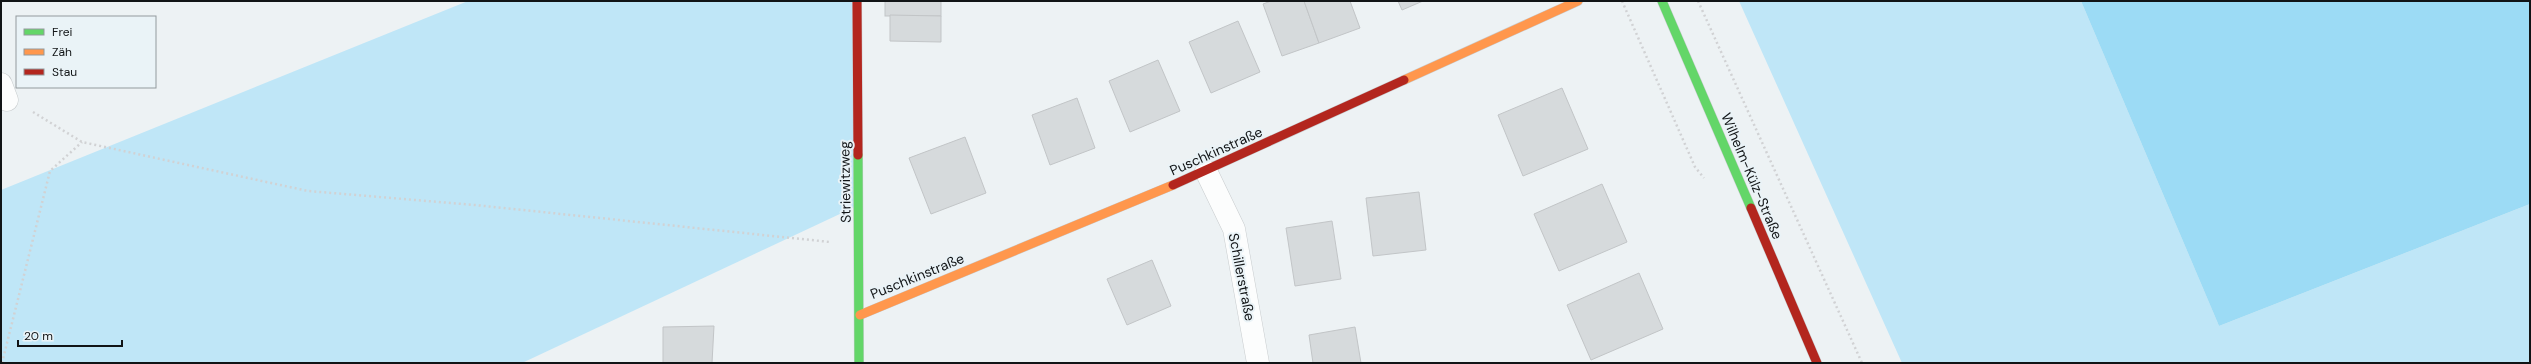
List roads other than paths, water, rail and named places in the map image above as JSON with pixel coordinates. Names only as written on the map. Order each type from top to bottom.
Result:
[{"type":"street","name":"Striewitzweg","points":[[857,1],[860,245],[859,363]]},
{"type":"street","name":"Puschkinstraße","points":[[860,315],[1206,172],[1578,1]]},
{"type":"street","name":"Wilhelm-Külz-Straße","points":[[1662,1],[1817,363]]},
{"type":"street","name":"Schillerstraße","points":[[1206,172],[1234,229],[1258,363]]}]
